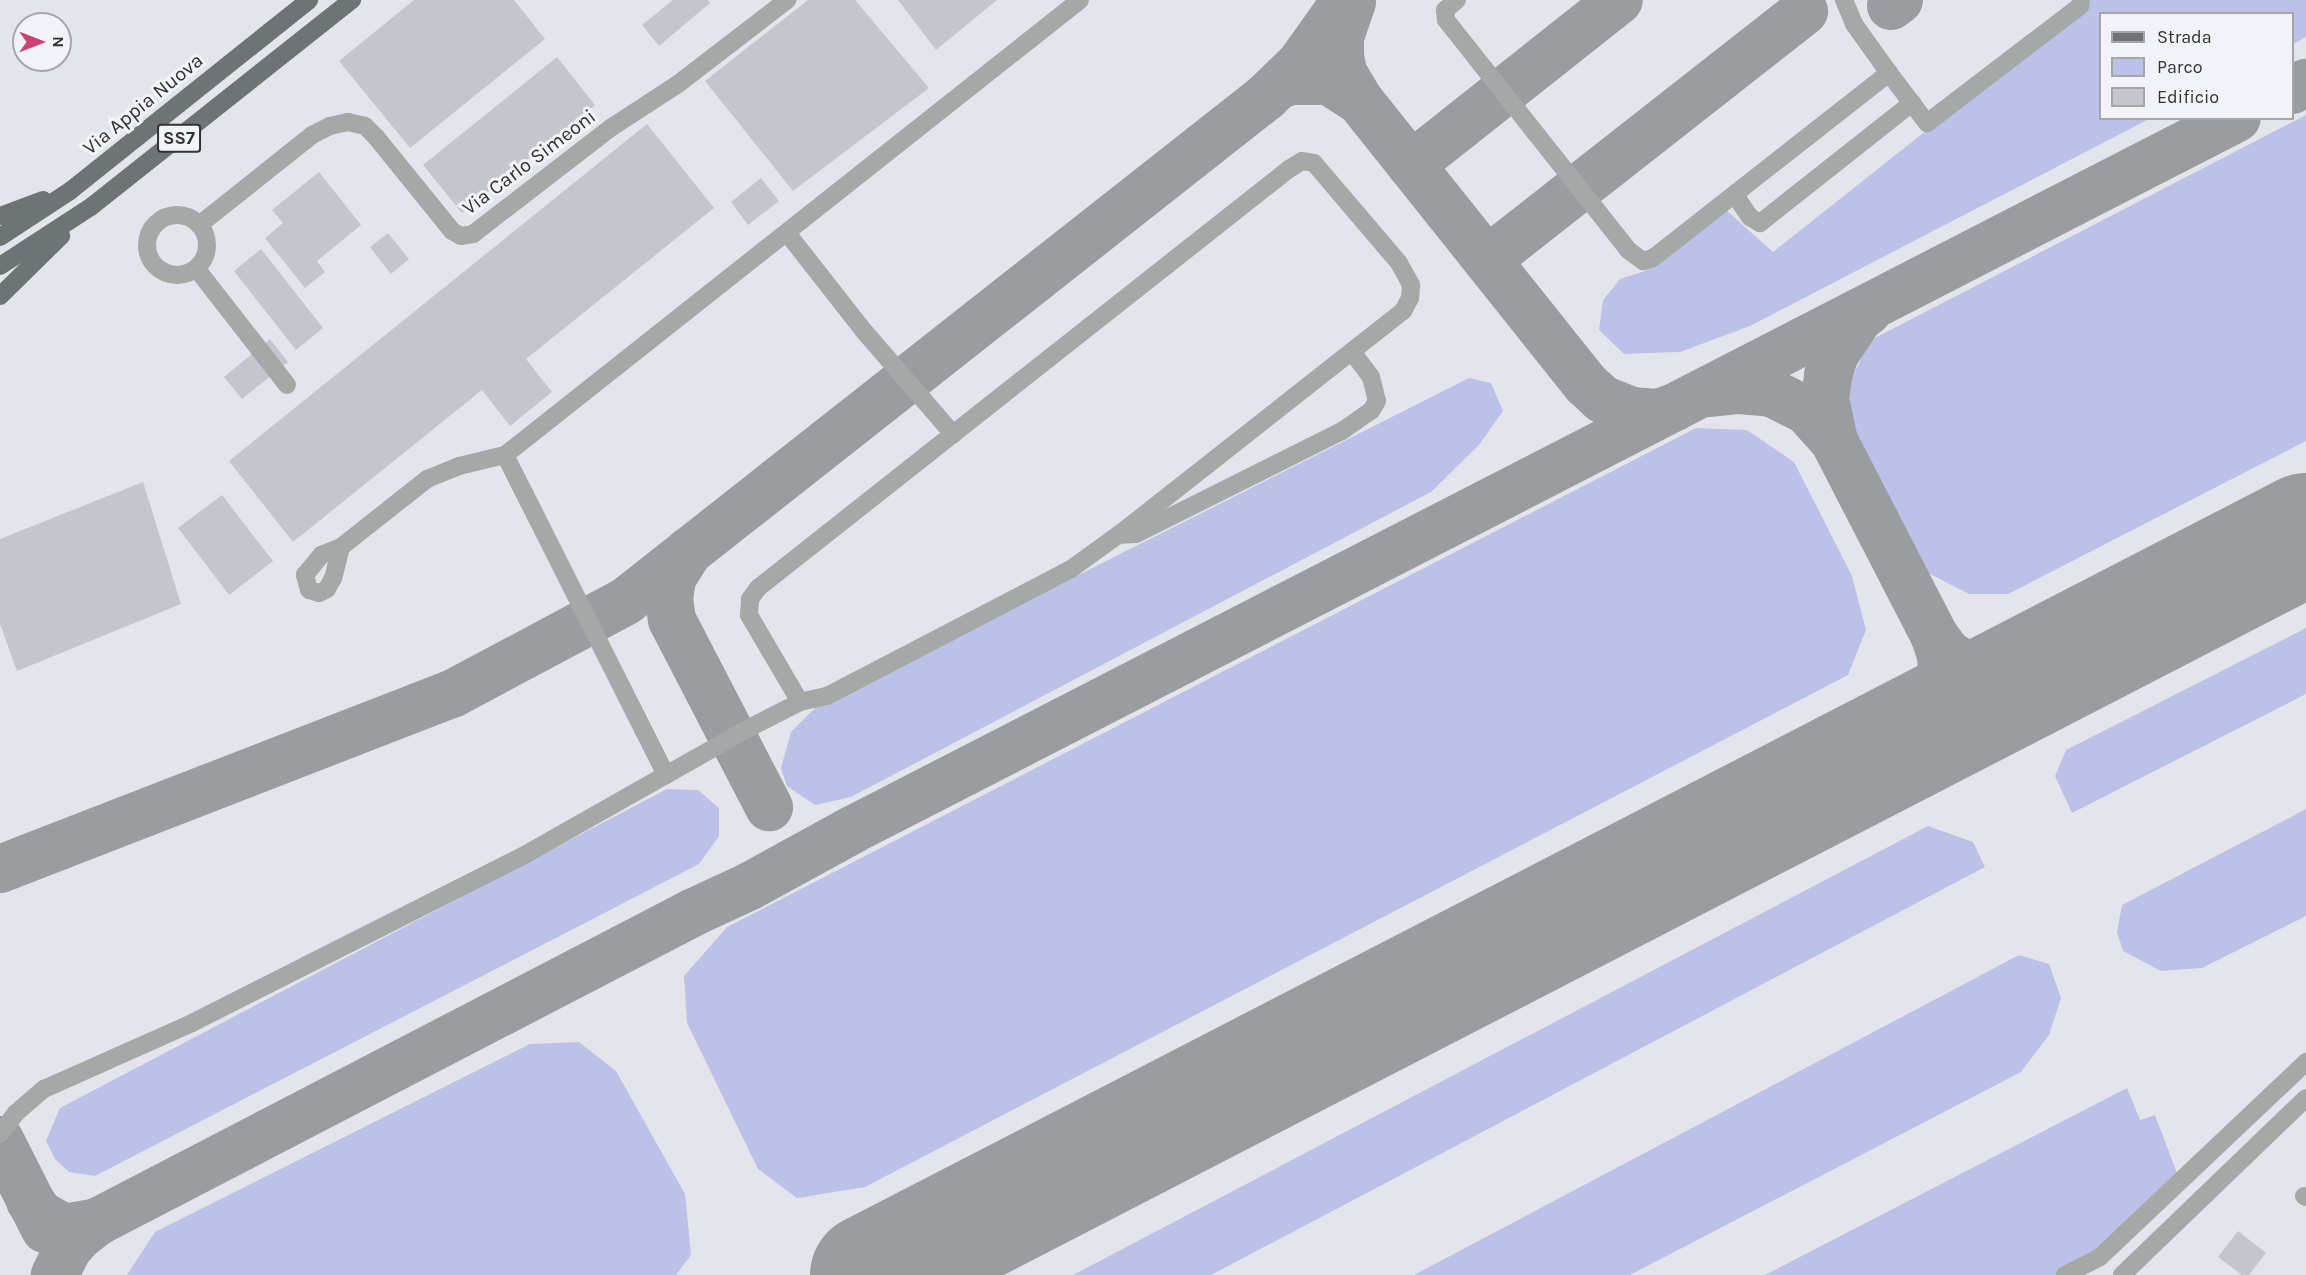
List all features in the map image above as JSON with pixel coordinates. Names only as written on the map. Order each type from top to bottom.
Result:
[{"type":"main road","name":"Via Appia Nuova","points":[[0,237],[70,191],[309,0]]},
{"type":"main road","name":"SS7","points":[[0,267],[92,206],[352,0]]},
{"type":"main road","points":[[0,216],[70,191]]},
{"type":"main road","points":[[0,296],[92,206]]},
{"type":"lane","name":"Via Carlo Simeoni","points":[[199,225],[312,135],[330,126],[348,122],[369,129],[452,231],[461,236],[473,234],[604,134],[678,84],[786,0]]},
{"type":"lane","points":[[340,547],[427,479],[459,466],[505,455],[1080,0]]},
{"type":"lane","points":[[1457,0],[1445,10],[1446,20],[1628,250],[1643,261],[1653,258],[1889,73]]},
{"type":"lane","points":[[1844,0],[1854,24],[1927,123],[2080,6],[2081,0]]},
{"type":"lane","points":[[1735,195],[1750,217],[1760,223],[1912,103]]},
{"type":"lane","points":[[0,1134],[16,1113],[44,1089],[203,1017],[528,853],[800,702],[827,696],[1071,570],[1403,311],[1410,298],[1411,285],[1399,263],[1314,163],[1302,160],[758,588],[750,599],[749,615],[800,702]]},
{"type":"lane","points":[[181,215],[199,225],[207,242],[203,261],[196,268],[179,275],[160,270],[148,255],[147,245],[154,226],[171,216],[181,215]]},
{"type":"lane","points":[[787,233],[863,330],[953,434]]},
{"type":"lane","points":[[196,268],[287,385]]},
{"type":"lane","points":[[1118,535],[1136,534],[1171,517],[1342,431],[1371,411],[1377,401],[1371,377],[1352,352]]},
{"type":"lane","points":[[505,455],[666,775]]},
{"type":"lane","points":[[2065,1275],[2100,1257],[2306,1062]]},
{"type":"lane","points":[[2122,1275],[2306,1098]]},
{"type":"green space","points":[[2091,0],[2306,0],[2306,37],[2294,43],[2294,12],[2099,12],[2099,120],[2147,120],[1750,326],[1680,352],[1624,354],[1599,330],[1603,300],[1620,279],[1645,271],[1725,209],[1773,252]]},
{"type":"green space","points":[[2306,115],[2306,441],[2008,594],[1969,594],[1928,573],[1852,438],[1849,385],[1869,341]]},
{"type":"green space","points":[[1469,378],[1491,383],[1503,411],[1479,445],[1431,492],[851,797],[815,805],[787,786],[781,768],[791,732],[815,708]]},
{"type":"green space","points":[[1696,428],[1747,430],[1794,462],[1852,576],[1866,630],[1848,675],[865,1187],[797,1198],[758,1169],[687,1023],[684,976],[727,927]]},
{"type":"green space","points":[[2306,628],[2306,694],[2072,813],[2055,776],[2066,750]]},
{"type":"green space","points":[[667,789],[698,790],[719,808],[719,836],[699,864],[95,1176],[69,1172],[55,1159],[46,1141],[60,1108]]},
{"type":"green space","points":[[2306,809],[2306,916],[2202,968],[2161,971],[2123,951],[2117,932],[2122,905]]},
{"type":"green space","points":[[1928,826],[1973,842],[1985,867],[1211,1275],[1073,1275]]},
{"type":"green space","points":[[2019,955],[2049,964],[2061,998],[2049,1035],[2021,1072],[1630,1275],[1414,1275]]},
{"type":"green space","points":[[579,1042],[616,1071],[685,1194],[691,1255],[676,1275],[127,1275],[155,1232],[530,1044]]},
{"type":"green space","points":[[2127,1088],[2140,1120],[2155,1115],[2180,1181],[2065,1275],[1765,1275]]},
{"type":"building","points":[[414,0],[514,0],[545,39],[410,148],[339,61]]},
{"type":"building","points":[[673,0],[708,0],[710,3],[659,46],[642,25]]},
{"type":"building","points":[[808,0],[855,0],[929,88],[793,191],[705,81]]},
{"type":"building","points":[[898,0],[997,0],[936,50]]},
{"type":"building","points":[[557,57],[595,105],[462,213],[423,165]]},
{"type":"building","points":[[647,124],[714,208],[526,359],[552,392],[510,426],[482,390],[293,542],[229,461]]},
{"type":"building","points":[[319,172],[361,225],[317,261],[325,272],[305,288],[265,238],[283,223],[272,210]]},
{"type":"building","points":[[761,178],[779,201],[748,225],[731,202]]},
{"type":"building","points":[[388,233],[409,259],[391,274],[370,247]]},
{"type":"building","points":[[261,249],[323,328],[296,350],[234,271]]},
{"type":"building","points":[[270,339],[288,362],[242,399],[224,377]]},
{"type":"building","points":[[143,482],[181,604],[17,671],[0,624],[0,539]]},
{"type":"building","points":[[222,495],[273,561],[229,595],[178,528]]},
{"type":"building","points":[[2238,1231],[2266,1253],[2249,1275],[2242,1275],[2218,1257]]},
{"type":"taxiway","points":[[0,869],[452,694],[626,601],[1266,97],[1301,63],[1338,11],[1349,0]]},
{"type":"taxiway","points":[[1411,165],[1619,0]]},
{"type":"taxiway","points":[[1891,6],[1899,0]]},
{"type":"taxiway","points":[[1280,85],[1291,81],[1329,81],[1360,101],[1343,73],[1340,56],[1340,37],[1352,2]]},
{"type":"taxiway","points":[[1487,260],[1804,11]]},
{"type":"taxiway","points":[[2294,89],[2306,83]]},
{"type":"taxiway","points":[[1360,101],[1586,384],[1602,399],[1631,411],[1658,413],[1675,407]]},
{"type":"taxiway","points":[[97,1222],[694,912],[748,887],[852,830],[2233,120]]},
{"type":"taxiway","points":[[1868,311],[1859,318],[1835,354],[1828,376],[1825,399],[1834,441],[1934,635],[1948,654],[1983,675],[2005,678],[2045,670]]},
{"type":"taxiway","points":[[1710,393],[1739,390],[1772,393],[1807,411],[1834,441]]},
{"type":"taxiway","points":[[689,551],[672,578],[669,599],[672,620],[769,807]]},
{"type":"taxiway","points":[[1895,747],[1917,730],[1937,692],[1942,671],[1941,655],[1934,635]]},
{"type":"taxiway","points":[[0,1140],[45,1229]]},
{"type":"taxiway","points":[[30,1201],[41,1215],[64,1228],[97,1222],[79,1236],[67,1250],[55,1275]]},
{"type":"runway","points":[[871,1275],[2306,534]]}]
